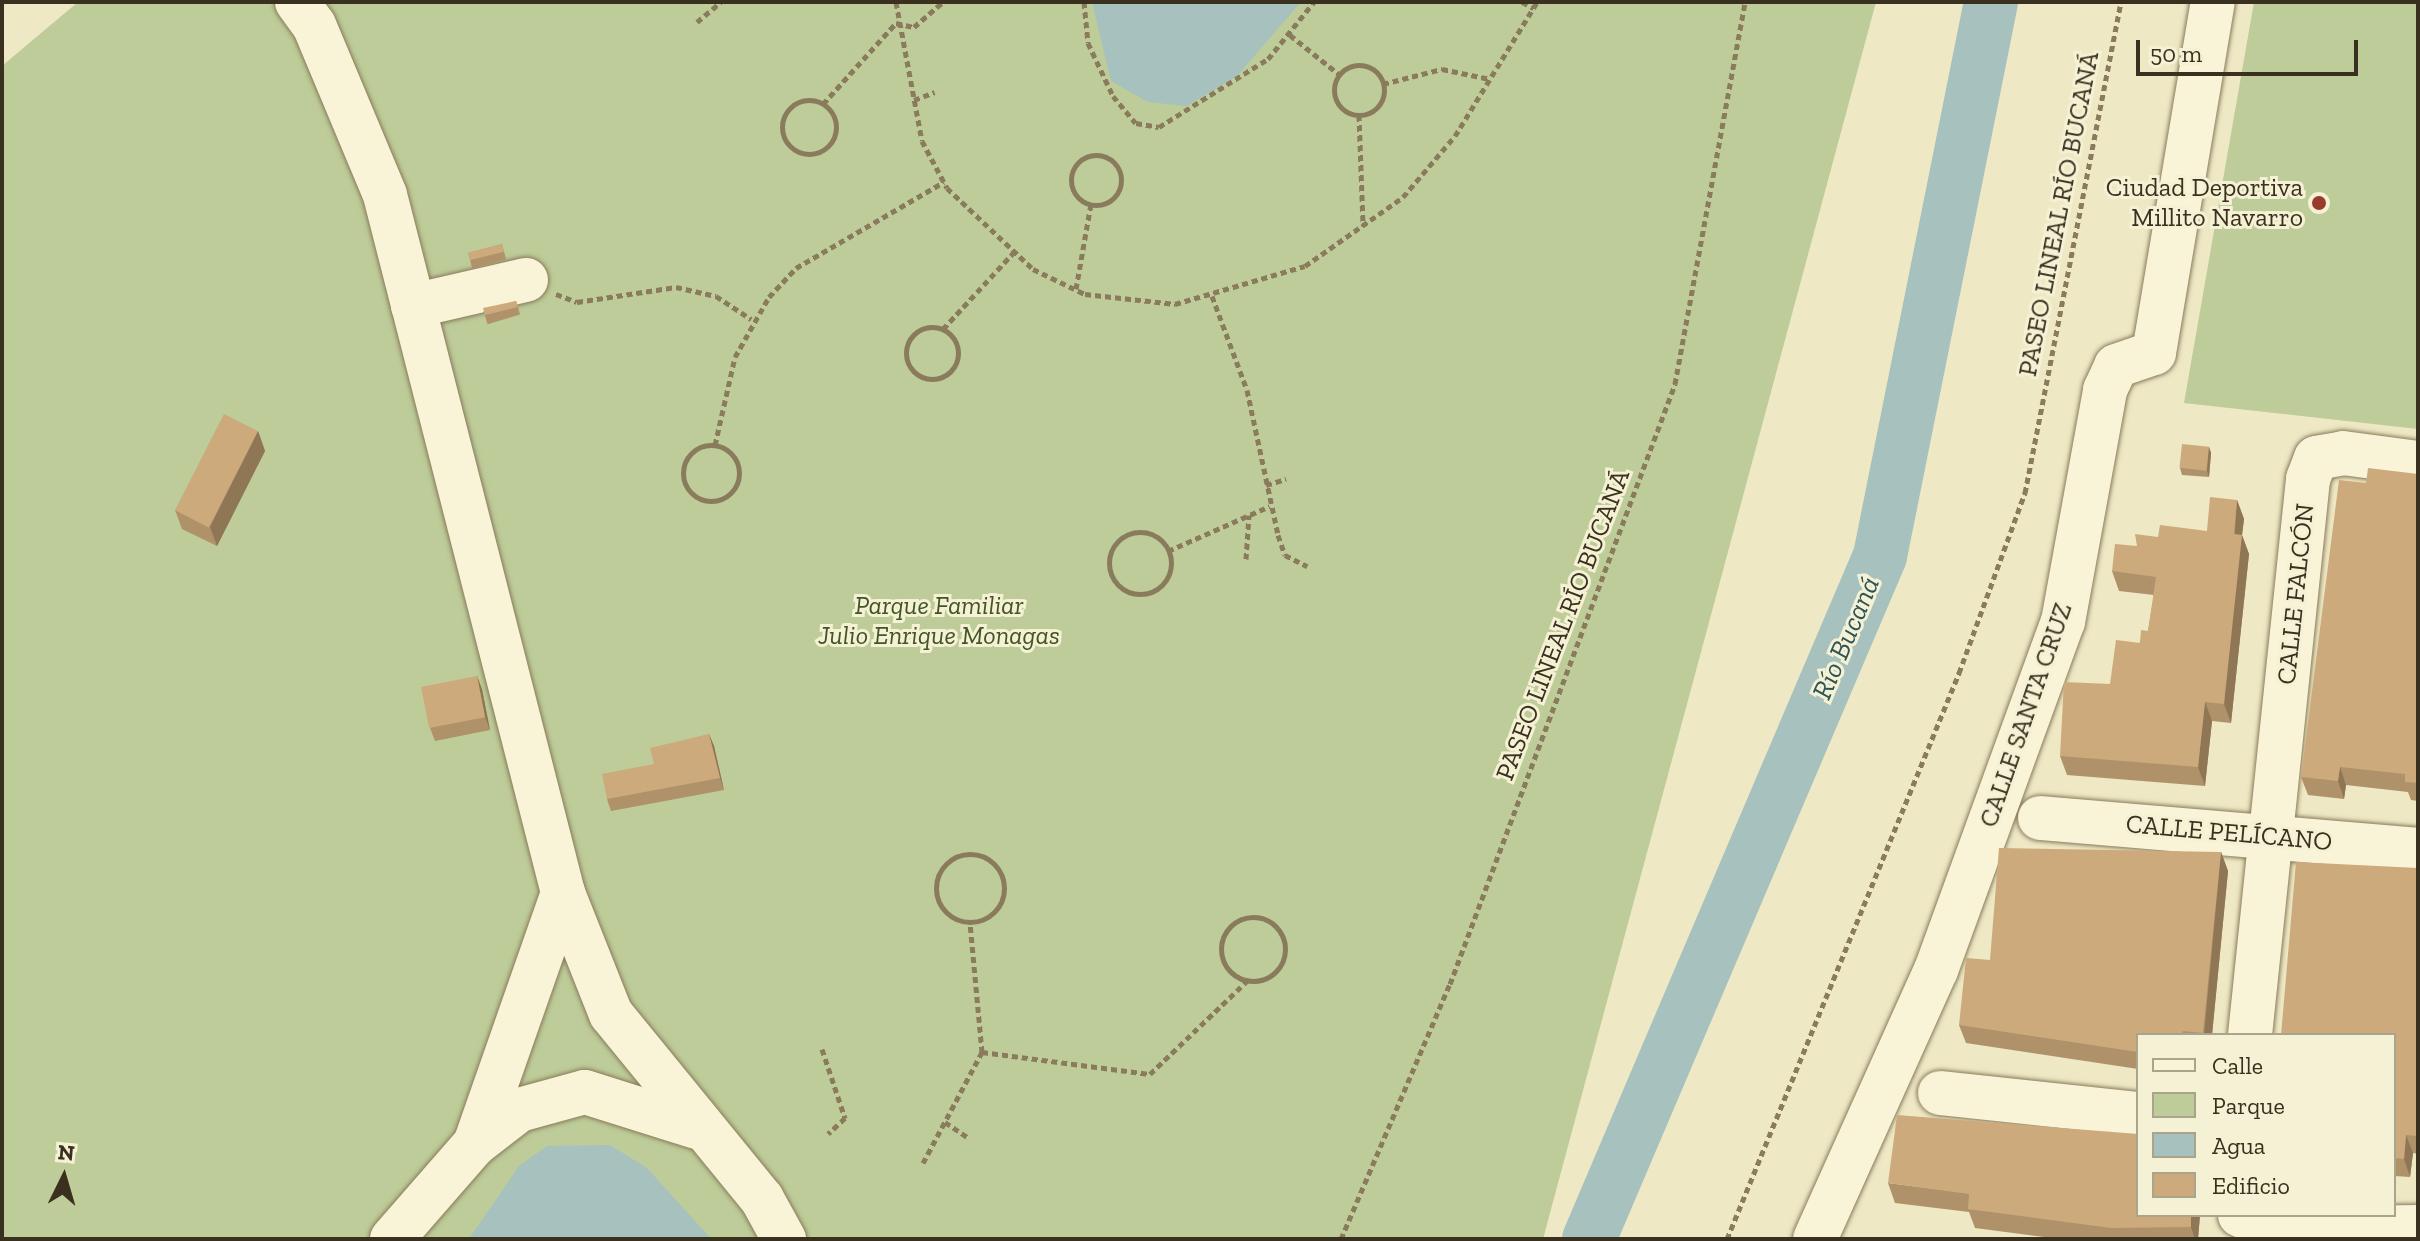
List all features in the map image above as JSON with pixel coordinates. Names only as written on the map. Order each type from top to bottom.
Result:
[{"type":"street","points":[[297,2],[314,25],[385,195],[563,893],[611,1014],[696,1127],[762,1199],[784,1239]]},
{"type":"street","name":"CALLE SANTA CRUZ","points":[[1815,1239],[1936,970],[2063,622],[2105,390],[2116,366],[2154,353],[2213,2]]},
{"type":"street","points":[[413,306],[526,280]]},
{"type":"street","name":"CALLE FALCÓN","points":[[2271,833],[2316,458],[2343,453],[2418,463]]},
{"type":"street","name":"CALLE PELÍCANO","points":[[2040,818],[2271,833],[2418,850]]},
{"type":"street","points":[[2250,1033],[2271,833]]},
{"type":"street","points":[[475,1144],[563,893]]},
{"type":"street","points":[[392,1239],[475,1144],[519,1110],[585,1092],[696,1127]]},
{"type":"street","points":[[1940,1093],[2136,1114]]},
{"type":"street","points":[[2244,1217],[2271,1229],[2418,1227]]},
{"type":"path","points":[[697,22],[721,2]]},
{"type":"path","points":[[896,2],[896,23],[922,141],[944,182],[1014,252],[1076,289],[1175,304],[1212,296],[1305,266],[1403,197],[1491,79],[1535,5],[1522,2]]},
{"type":"path","points":[[896,23],[914,27],[943,2]]},
{"type":"path","points":[[1084,2],[1088,43],[1136,123],[1159,127],[1189,114],[1290,35],[1314,2]]},
{"type":"path","name":"PASEO LINEAL RÍO BUCANÁ","points":[[1341,1239],[1450,984],[1675,384],[1745,2]]},
{"type":"path","name":"PASEO LINEAL RÍO BUCANÁ","points":[[1727,1239],[1953,688],[2025,493],[2121,2]]},
{"type":"path","points":[[823,104],[896,23]]},
{"type":"path","points":[[1290,35],[1340,75]]},
{"type":"path","points":[[1340,75],[1366,66],[1383,84]]},
{"type":"path","points":[[1383,84],[1442,69],[1491,79]]},
{"type":"path","points":[[1340,75],[1336,101],[1359,115]]},
{"type":"path","points":[[1359,115],[1377,106],[1383,84]]},
{"type":"path","points":[[914,100],[935,92]]},
{"type":"path","points":[[798,103],[823,104],[834,118],[835,136],[823,150],[797,151],[785,139],[785,114],[798,103]]},
{"type":"path","points":[[1359,115],[1363,226]]},
{"type":"path","points":[[1099,154],[1114,162],[1121,184],[1107,202],[1091,204],[1073,189],[1072,172],[1082,158],[1099,154]]},
{"type":"path","points":[[715,445],[719,410],[751,319],[796,268],[944,182]]},
{"type":"path","points":[[1076,289],[1091,204]]},
{"type":"path","points":[[943,329],[1014,252]]},
{"type":"path","points":[[526,280],[577,302],[676,287],[716,296],[751,319]]},
{"type":"path","points":[[1212,296],[1247,390],[1270,506],[1285,555],[1307,566]]},
{"type":"path","points":[[927,327],[943,329],[956,342],[958,360],[947,375],[920,377],[908,366],[907,342],[927,327]]},
{"type":"path","points":[[715,445],[735,458],[740,476],[731,494],[703,501],[688,491],[683,465],[693,451],[715,445]]},
{"type":"path","points":[[1266,485],[1286,479]]},
{"type":"path","points":[[1168,551],[1270,506]]},
{"type":"path","points":[[1246,559],[1249,515]]},
{"type":"path","points":[[1146,533],[1168,551],[1166,579],[1151,592],[1122,589],[1110,572],[1111,551],[1125,536],[1146,533]]},
{"type":"path","points":[[965,854],[995,865],[1003,885],[998,906],[970,922],[949,915],[936,885],[945,865],[965,854]]},
{"type":"path","points":[[982,1052],[1150,1074],[1247,981],[1276,972],[1285,953],[1281,932],[1264,919],[1233,923],[1221,941],[1223,962],[1247,981]]},
{"type":"path","points":[[923,1163],[982,1052],[970,922]]},
{"type":"path","points":[[822,1049],[845,1118],[828,1134]]},
{"type":"path","points":[[945,1122],[969,1138]]},
{"type":"green space","name":"Parque Familiar Julio Enrique Monagas","points":[[78,2],[1876,2],[1543,1239],[2,1239],[2,66]]},
{"type":"green space","name":"Ciudad Deportiva Millito Navarro","points":[[2254,2],[2418,2],[2418,429],[2184,403]]},
{"type":"water","points":[[1092,2],[1301,2],[1237,76],[1187,106],[1148,102],[1111,81]]},
{"type":"water","points":[[610,1145],[647,1168],[711,1239],[469,1239],[519,1166],[547,1146]]},
{"type":"building","points":[[502,244],[504,252],[470,260],[468,252]]},
{"type":"building","points":[[516,301],[518,307],[485,315],[483,308]]},
{"type":"building","points":[[224,414],[258,431],[209,527],[175,510]]},
{"type":"building","points":[[2182,444],[2209,447],[2206,471],[2179,468]]},
{"type":"building","points":[[2368,468],[2418,474],[2418,783],[2405,782],[2405,774],[2340,767],[2338,781],[2301,777],[2339,480],[2366,483]]},
{"type":"building","points":[[2210,497],[2237,500],[2234,534],[2242,535],[2224,704],[2205,702],[2198,767],[2060,756],[2064,682],[2110,684],[2116,640],[2140,643],[2141,630],[2148,631],[2156,577],[2112,571],[2115,544],[2137,546],[2135,534],[2158,537],[2160,525],[2207,531]]},
{"type":"building","points":[[477,676],[485,717],[429,728],[421,687]]},
{"type":"building","points":[[709,734],[720,778],[607,799],[602,774],[654,764],[650,748]]},
{"type":"building","points":[[1999,848],[2221,852],[2203,1033],[2136,1033],[2136,1052],[1959,1025],[1966,958],[1990,960]]},
{"type":"building","points":[[2296,862],[2418,868],[2418,1136],[2406,1135],[2404,1159],[2396,1158],[2396,1033],[2281,1033]]},
{"type":"building","points":[[1897,1115],[2136,1134],[2136,1217],[2191,1217],[2191,1227],[2111,1228],[1968,1209],[1969,1194],[1888,1183]]},
{"type":"waterway","name":"Río Bucaná","points":[[1589,1239],[1880,556],[1991,2]]},
{"type":"place","name":"Ciudad Deportiva Millito Navarro","points":[[2319,203]]}]
